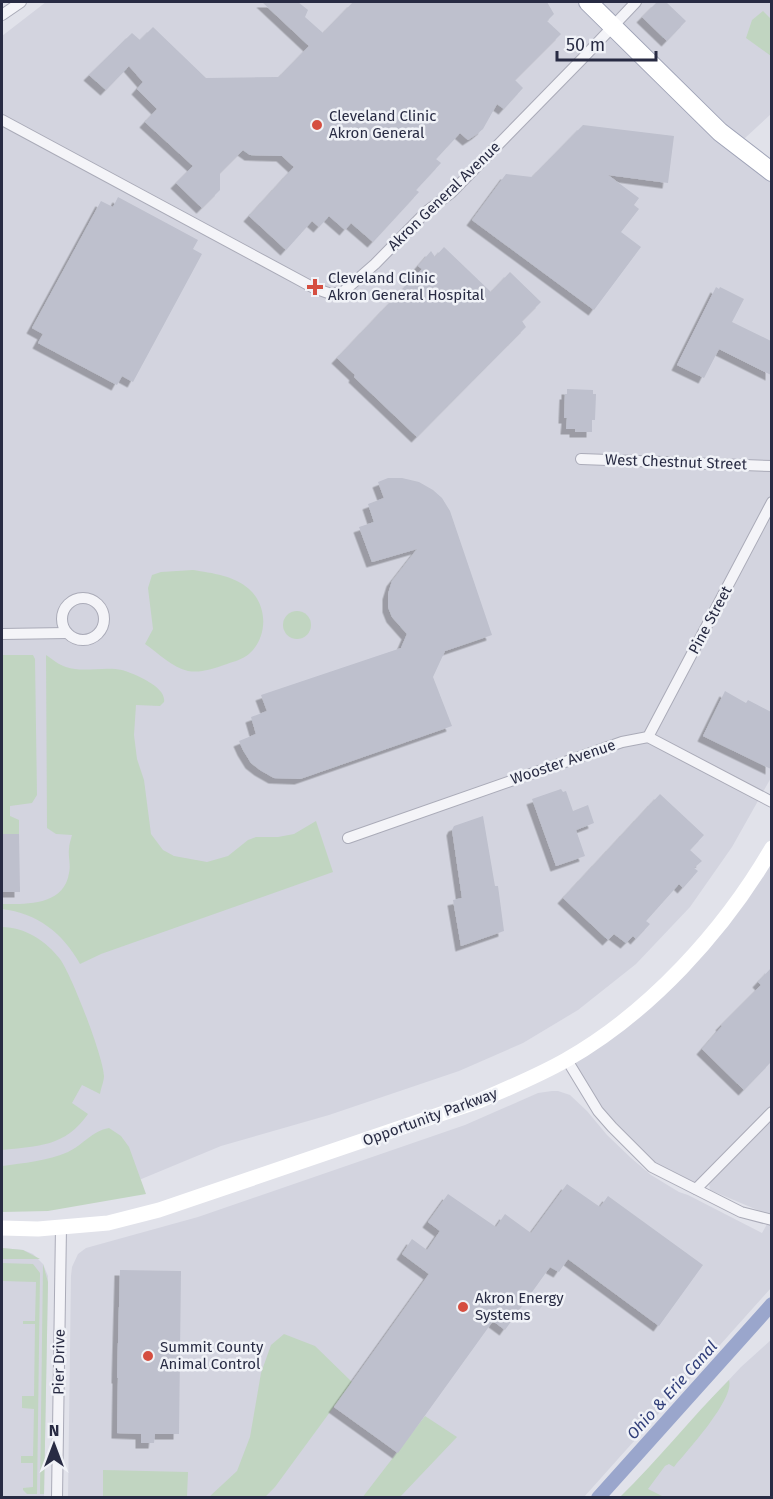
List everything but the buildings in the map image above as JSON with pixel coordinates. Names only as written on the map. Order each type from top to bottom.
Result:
[{"type":"main road","points":[[588,2],[720,132],[771,172]]},
{"type":"main road","name":"Opportunity Parkway","points":[[2,1228],[61,1227],[108,1222],[168,1208],[479,1101],[520,1084],[567,1060],[629,1016],[680,970],[732,909],[758,872],[771,848]]},
{"type":"street","points":[[2,15],[21,2]]},
{"type":"street","name":"Akron General Avenue","points":[[2,120],[314,288],[324,292],[338,293],[355,284],[427,211],[451,193],[636,2]]},
{"type":"street","name":"West Chestnut Street","points":[[581,459],[771,466]]},
{"type":"street","name":"Pine Street","points":[[648,737],[771,502]]},
{"type":"street","points":[[2,634],[67,633]]},
{"type":"street","points":[[648,737],[771,802]]},
{"type":"street","name":"Wooster Avenue","points":[[348,838],[622,741],[648,737]]},
{"type":"street","points":[[567,1060],[598,1111],[641,1158],[666,1176],[741,1212],[771,1220]]},
{"type":"street","points":[[696,1189],[771,1112]]},
{"type":"street","name":"Pier Drive","points":[[57,1497],[61,1227]]},
{"type":"shaded area","points":[[46,2],[771,2],[771,114],[732,150],[771,173],[772,776],[732,847],[690,907],[636,964],[578,1010],[523,1043],[459,1071],[329,1115],[221,1146],[110,1192],[2,1203],[2,36]]},
{"type":"shaded area","points":[[772,856],[772,1216],[710,1190],[709,1183],[695,1184],[664,1171],[624,1136],[604,1113],[573,1061],[648,1006]]},
{"type":"shaded area","points":[[552,1091],[570,1095],[631,1158],[651,1175],[679,1192],[762,1233],[771,1217],[771,1288],[584,1497],[68,1498],[71,1276],[78,1254],[86,1248],[198,1217],[465,1125],[538,1093]]},
{"type":"shaded area","points":[[2,1248],[23,1250],[33,1254],[43,1264],[48,1276],[44,1497],[2,1498]]},
{"type":"shaded area","points":[[771,1340],[771,1497],[620,1498],[741,1367]]},
{"type":"green space","points":[[763,11],[771,19],[771,56],[746,38],[752,20]]},
{"type":"green space","points":[[193,570],[237,581],[249,589],[260,604],[263,622],[260,639],[249,654],[243,658],[211,669],[188,671],[177,667],[145,644],[153,629],[148,588],[152,575],[161,572]]},
{"type":"green space","points":[[297,611],[307,615],[311,625],[307,635],[297,639],[287,635],[283,625],[287,615]]},
{"type":"green space","points":[[2,655],[33,655],[35,659],[37,795],[32,803],[10,806],[10,816],[19,820],[19,834],[2,834]]},
{"type":"green space","points":[[46,655],[61,665],[73,669],[122,670],[149,682],[164,696],[164,702],[160,706],[136,705],[134,735],[137,759],[144,780],[151,834],[163,850],[174,856],[207,862],[228,856],[248,840],[256,837],[294,834],[316,821],[333,872],[101,954],[80,964],[66,943],[48,926],[27,915],[2,909],[2,904],[32,903],[52,897],[66,884],[70,870],[69,847],[72,835],[56,834],[47,828]]},
{"type":"green space","points":[[2,927],[27,932],[48,946],[60,959],[86,1016],[104,1076],[100,1094],[82,1085],[72,1103],[88,1114],[70,1133],[39,1146],[2,1150]]},
{"type":"green space","points":[[109,1128],[121,1136],[129,1147],[146,1194],[48,1211],[2,1212],[2,1166],[52,1158],[73,1149],[98,1132]]},
{"type":"green space","points":[[2,1248],[23,1250],[40,1259],[2,1259]]},
{"type":"green space","points":[[2,1263],[33,1264],[40,1273],[37,1494],[27,1494],[23,1490],[23,1488],[33,1487],[33,1463],[21,1463],[21,1456],[33,1456],[34,1409],[22,1408],[22,1396],[34,1396],[35,1324],[23,1324],[23,1321],[35,1321],[36,1282],[2,1281]]},
{"type":"green space","points":[[43,1264],[48,1282],[44,1494],[40,1494]]},
{"type":"green space","points":[[284,1334],[315,1346],[352,1382],[275,1487],[265,1497],[209,1497],[237,1471],[250,1437],[261,1373],[271,1345]]},
{"type":"green space","points":[[729,1380],[729,1389],[725,1399],[709,1425],[674,1467],[669,1464],[665,1466],[648,1489],[664,1497],[620,1497],[701,1409]]},
{"type":"green space","points":[[425,1416],[457,1437],[400,1497],[362,1498]]},
{"type":"green space","points":[[103,1470],[188,1472],[187,1497],[103,1497]]},
{"type":"waterway","name":"Ohio & Erie Canal","points":[[598,1498],[772,1304]]},
{"type":"place","name":"Cleveland Clinic Akron General","points":[[317,125]]},
{"type":"place","name":"Cleveland Clinic Akron General Hospital","points":[[315,287]]},
{"type":"place","name":"Akron Energy Systems","points":[[463,1307]]},
{"type":"place","name":"Summit County Animal Control","points":[[148,1356]]}]
